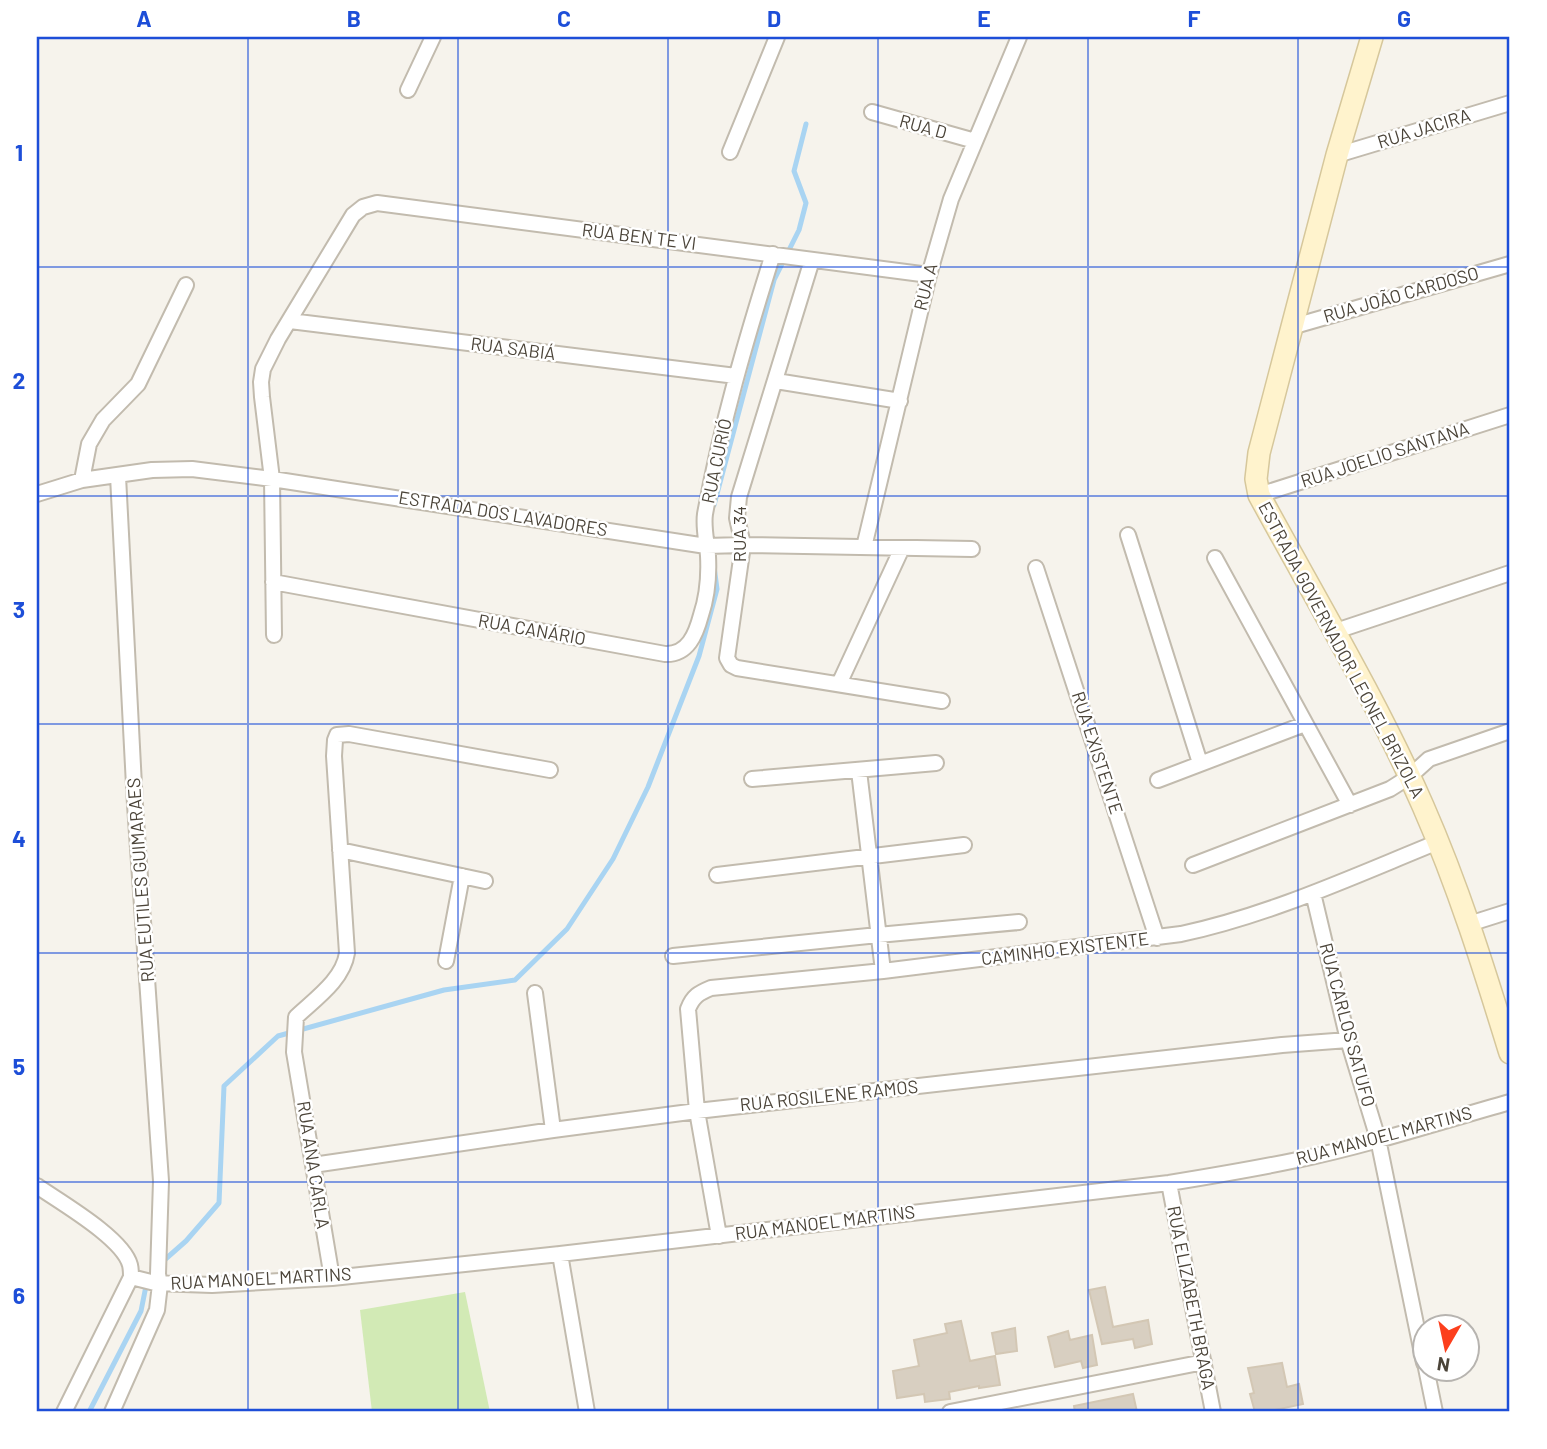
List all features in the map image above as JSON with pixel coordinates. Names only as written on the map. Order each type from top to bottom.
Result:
[{"type":"main road","name":"ESTRADA GOVERNADOR LEONEL BRIZOLA","points":[[1372,37],[1291,327],[1259,453],[1256,479],[1259,495],[1388,732],[1438,842],[1469,924],[1510,1053]]},
{"type":"street","points":[[408,90],[433,37]]},
{"type":"street","points":[[730,152],[777,37]]},
{"type":"street","name":"RUA A","points":[[864,547],[929,275],[951,199],[1019,37]]},
{"type":"street","name":"RUA JACIRA","points":[[1337,155],[1510,103]]},
{"type":"street","name":"RUA D","points":[[872,112],[975,141]]},
{"type":"street","name":"RUA BEN TE VI","points":[[290,321],[353,215],[363,206],[377,203],[929,275]]},
{"type":"street","points":[[736,376],[776,255]]},
{"type":"street","name":"RUA 34","points":[[807,260],[776,381],[739,497],[727,658],[737,668],[942,701]]},
{"type":"street","name":"RUA JOÃO CARDOSO","points":[[1291,327],[1510,264]]},
{"type":"street","points":[[82,481],[89,444],[97,429],[138,384],[186,285]]},
{"type":"street","points":[[274,635],[272,478],[261,382],[267,359],[290,321]]},
{"type":"street","name":"RUA SABIÁ","points":[[290,321],[736,376]]},
{"type":"street","name":"RUA CURIÓ","points":[[709,546],[704,528],[705,514],[736,376]]},
{"type":"street","points":[[776,381],[900,401]]},
{"type":"street","name":"RUA JOELIO SANTANA","points":[[1259,495],[1510,415]]},
{"type":"street","name":"ESTRADA DOS LAVADORES","points":[[37,494],[82,481],[171,469],[192,469],[272,478],[709,546],[972,549]]},
{"type":"street","name":"RUA EUTILES GUIMARAES","points":[[112,1412],[157,1310],[161,1181],[135,805],[118,476]]},
{"type":"street","points":[[1128,535],[1200,763]]},
{"type":"street","name":"RUA CANÁRIO","points":[[273,582],[673,654],[684,649],[696,631],[707,583],[709,546]]},
{"type":"street","points":[[839,684],[902,548]]},
{"type":"street","points":[[1215,558],[1350,805]]},
{"type":"street","name":"RUA EXISTENTE","points":[[1036,568],[1157,938]]},
{"type":"street","points":[[1334,632],[1510,573]]},
{"type":"street","points":[[1158,780],[1305,724]]},
{"type":"street","points":[[1193,865],[1390,789],[1429,759],[1510,731]]},
{"type":"street","name":"RUA ANA CARLA","points":[[332,1278],[294,1052],[296,1017],[328,986],[346,961],[334,756],[337,735],[349,734],[550,770]]},
{"type":"street","points":[[752,779],[936,763]]},
{"type":"street","points":[[859,771],[883,971]]},
{"type":"street","name":"CAMINHO EXISTENTE","points":[[697,1111],[688,1009],[692,998],[712,988],[883,971],[1157,938],[1203,929],[1313,893],[1438,842]]},
{"type":"street","points":[[717,875],[964,845]]},
{"type":"street","points":[[340,850],[485,881]]},
{"type":"street","points":[[446,961],[462,876]]},
{"type":"street","name":"RUA CARLOS SATUFO","points":[[1313,893],[1348,1040],[1378,1139],[1414,1312]]},
{"type":"street","points":[[1469,924],[1510,911]]},
{"type":"street","points":[[673,956],[1019,922]]},
{"type":"street","points":[[535,993],[553,1130]]},
{"type":"street","name":"RUA ROSILENE RAMOS","points":[[313,1165],[697,1111],[1282,1045],[1348,1040]]},
{"type":"street","name":"RUA MANOEL MARTINS","points":[[134,1278],[212,1285],[332,1278],[1169,1183],[1299,1160],[1510,1101]]},
{"type":"street","points":[[697,1111],[719,1236]]},
{"type":"street","name":"RUA ELIZABETH BRAGA","points":[[1169,1183],[1213,1412]]},
{"type":"street","points":[[37,1185],[110,1237],[123,1252],[134,1278],[64,1412]]},
{"type":"street","points":[[560,1254],[587,1412]]},
{"type":"street","points":[[950,1412],[1204,1362]]},
{"type":"street","points":[[1429,1382],[1435,1412]]},
{"type":"green space","points":[[465,1292],[490,1412],[372,1412],[360,1310]]},
{"type":"building","points":[[1105,1287],[1113,1327],[1148,1320],[1152,1344],[1135,1348],[1133,1339],[1102,1344],[1089,1290]]},
{"type":"building","points":[[961,1321],[970,1361],[995,1356],[1000,1385],[949,1392],[950,1399],[925,1402],[924,1394],[897,1398],[893,1371],[919,1366],[914,1340],[947,1333],[945,1324]]},
{"type":"building","points":[[1015,1328],[1017,1351],[996,1354],[992,1333]]},
{"type":"building","points":[[1068,1331],[1070,1340],[1092,1335],[1097,1365],[1083,1368],[1081,1361],[1055,1367],[1048,1337]]},
{"type":"building","points":[[1282,1363],[1287,1387],[1299,1384],[1303,1404],[1255,1412],[1250,1394],[1254,1393],[1248,1368]]},
{"type":"building","points":[[1133,1394],[1137,1412],[1075,1412],[1074,1406]]},
{"type":"waterway","points":[[714,505],[774,280],[799,230],[806,203],[794,171],[806,124]]},
{"type":"waterway","points":[[161,1263],[186,1241],[219,1203],[224,1086],[278,1036],[444,990],[515,980],[567,929],[613,859],[648,787],[699,656],[717,589],[714,566]]},
{"type":"waterway","points":[[89,1412],[141,1311],[147,1281]]}]
